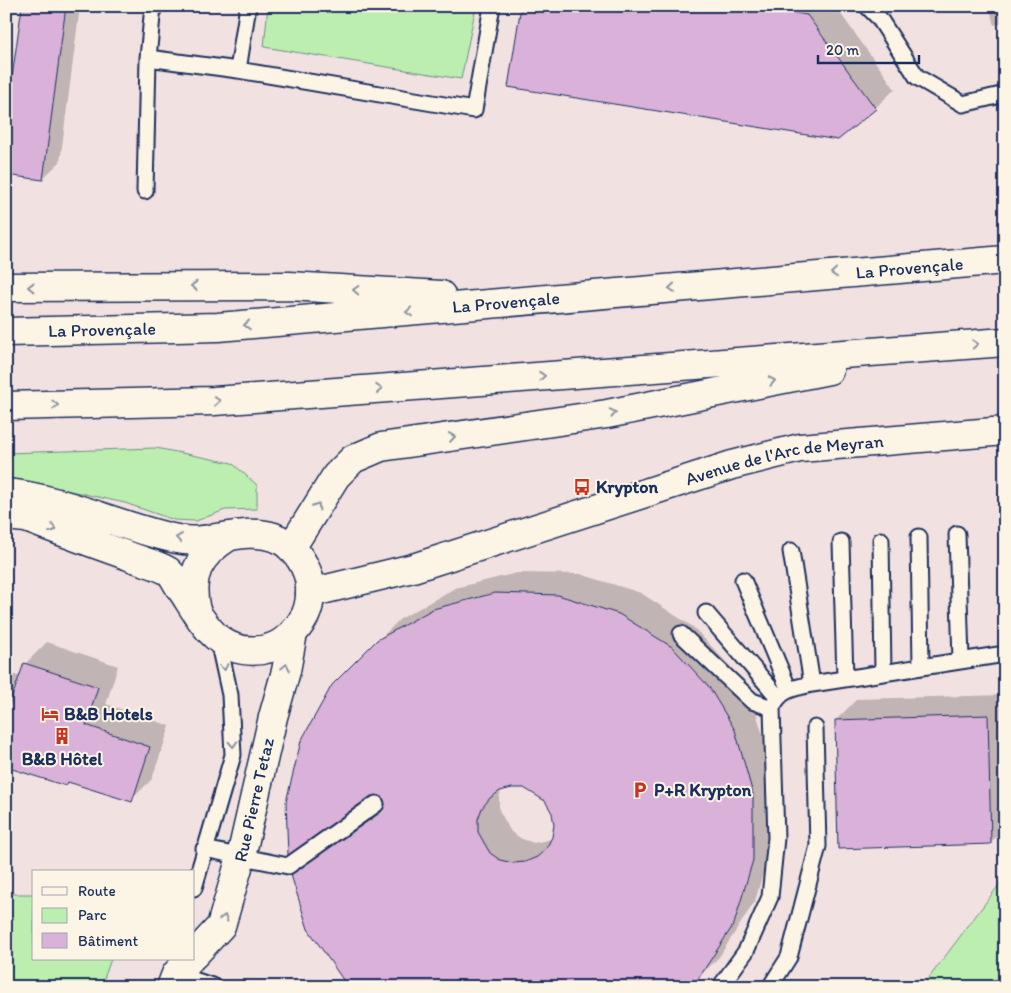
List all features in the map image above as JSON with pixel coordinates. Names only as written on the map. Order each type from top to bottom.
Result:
[{"type":"main road","name":"La Provençale","points":[[6,332],[218,327],[545,300],[839,272],[1005,260]]},
{"type":"main road","points":[[6,287],[290,286],[545,300]]},
{"type":"main road","points":[[6,406],[214,401],[1005,342]]},
{"type":"main road","points":[[291,548],[336,476],[354,459],[381,447],[607,414],[946,346]]},
{"type":"main road","name":"Avenue de l'Arc de Meyran","points":[[310,593],[413,568],[732,465],[800,448],[1005,431]]},
{"type":"main road","points":[[6,493],[31,495],[66,504],[179,539],[228,537],[244,532],[261,533],[277,538],[291,548],[302,561],[309,576],[310,593],[306,615],[293,633],[273,648],[253,651],[235,648],[218,640],[205,628],[169,571],[26,518],[6,516]]},
{"type":"main road","points":[[196,612],[192,594],[194,576],[201,560],[213,547],[228,537]]},
{"type":"main road","name":"Rue Pierre Tetaz","points":[[195,953],[221,926],[242,856],[273,717],[286,671],[293,633]]},
{"type":"lane","points":[[146,191],[148,58],[153,6]]},
{"type":"lane","points":[[238,70],[248,6]]},
{"type":"lane","points":[[148,58],[238,70],[474,110],[492,6]]},
{"type":"lane","points":[[867,6],[879,18],[918,77],[963,104],[1005,94]]},
{"type":"lane","points":[[957,534],[961,660]]},
{"type":"lane","points":[[919,537],[921,666]]},
{"type":"lane","points":[[880,540],[883,672]]},
{"type":"lane","points":[[841,542],[845,678]]},
{"type":"lane","points":[[791,550],[812,684]]},
{"type":"lane","points":[[720,987],[746,951],[770,897],[776,838],[779,698],[743,580]]},
{"type":"lane","points":[[706,612],[779,698]]},
{"type":"lane","points":[[681,634],[752,701],[779,698],[812,684],[1005,654]]},
{"type":"lane","name":"Rue Pierre Tetaz","points":[[195,884],[233,755],[230,695],[218,640]]},
{"type":"lane","points":[[770,987],[789,957],[818,846],[815,728]]},
{"type":"lane","points":[[204,849],[288,866],[376,804]]},
{"type":"lane","points":[[182,967],[214,987]]},
{"type":"green space","points":[[268,6],[476,6],[461,79],[264,47]]},
{"type":"green space","points":[[156,448],[232,463],[257,485],[257,509],[225,510],[196,521],[174,520],[125,503],[48,486],[6,482],[6,453]]},
{"type":"green space","points":[[1005,877],[1005,987],[922,987]]},
{"type":"green space","points":[[6,894],[32,894],[32,960],[111,960],[101,987],[6,987]]},
{"type":"building","points":[[22,6],[66,6],[43,180],[6,175],[6,120]]},
{"type":"building","points":[[521,6],[756,6],[807,15],[876,109],[838,140],[508,87]]},
{"type":"building","name":"P+R Krypton","points":[[495,593],[558,595],[619,614],[672,647],[709,687],[735,730],[753,794],[753,860],[734,924],[698,979],[690,987],[348,987],[308,929],[291,875],[381,812],[385,804],[380,796],[371,796],[288,855],[286,802],[301,741],[332,685],[377,640],[433,609]],"holes":[[[524,788],[545,801],[552,813],[554,825],[552,837],[546,849],[537,857],[525,862],[513,863],[500,860],[490,853],[478,832],[478,819],[482,808],[490,798],[500,791]]]},
{"type":"building","name":"B&B Hôtel","points":[[24,663],[98,687],[86,725],[150,747],[132,802],[68,782],[66,786],[6,767],[6,714]]},
{"type":"building","points":[[988,715],[991,844],[838,849],[835,720]]},
{"type":"place","name":"Krypton","points":[[582,487]]},
{"type":"place","name":"B&B Hotels","points":[[50,714]]},
{"type":"place","name":"B&B Hôtel","points":[[62,736]]},
{"type":"place","name":"P+R Krypton","points":[[640,790]]}]
